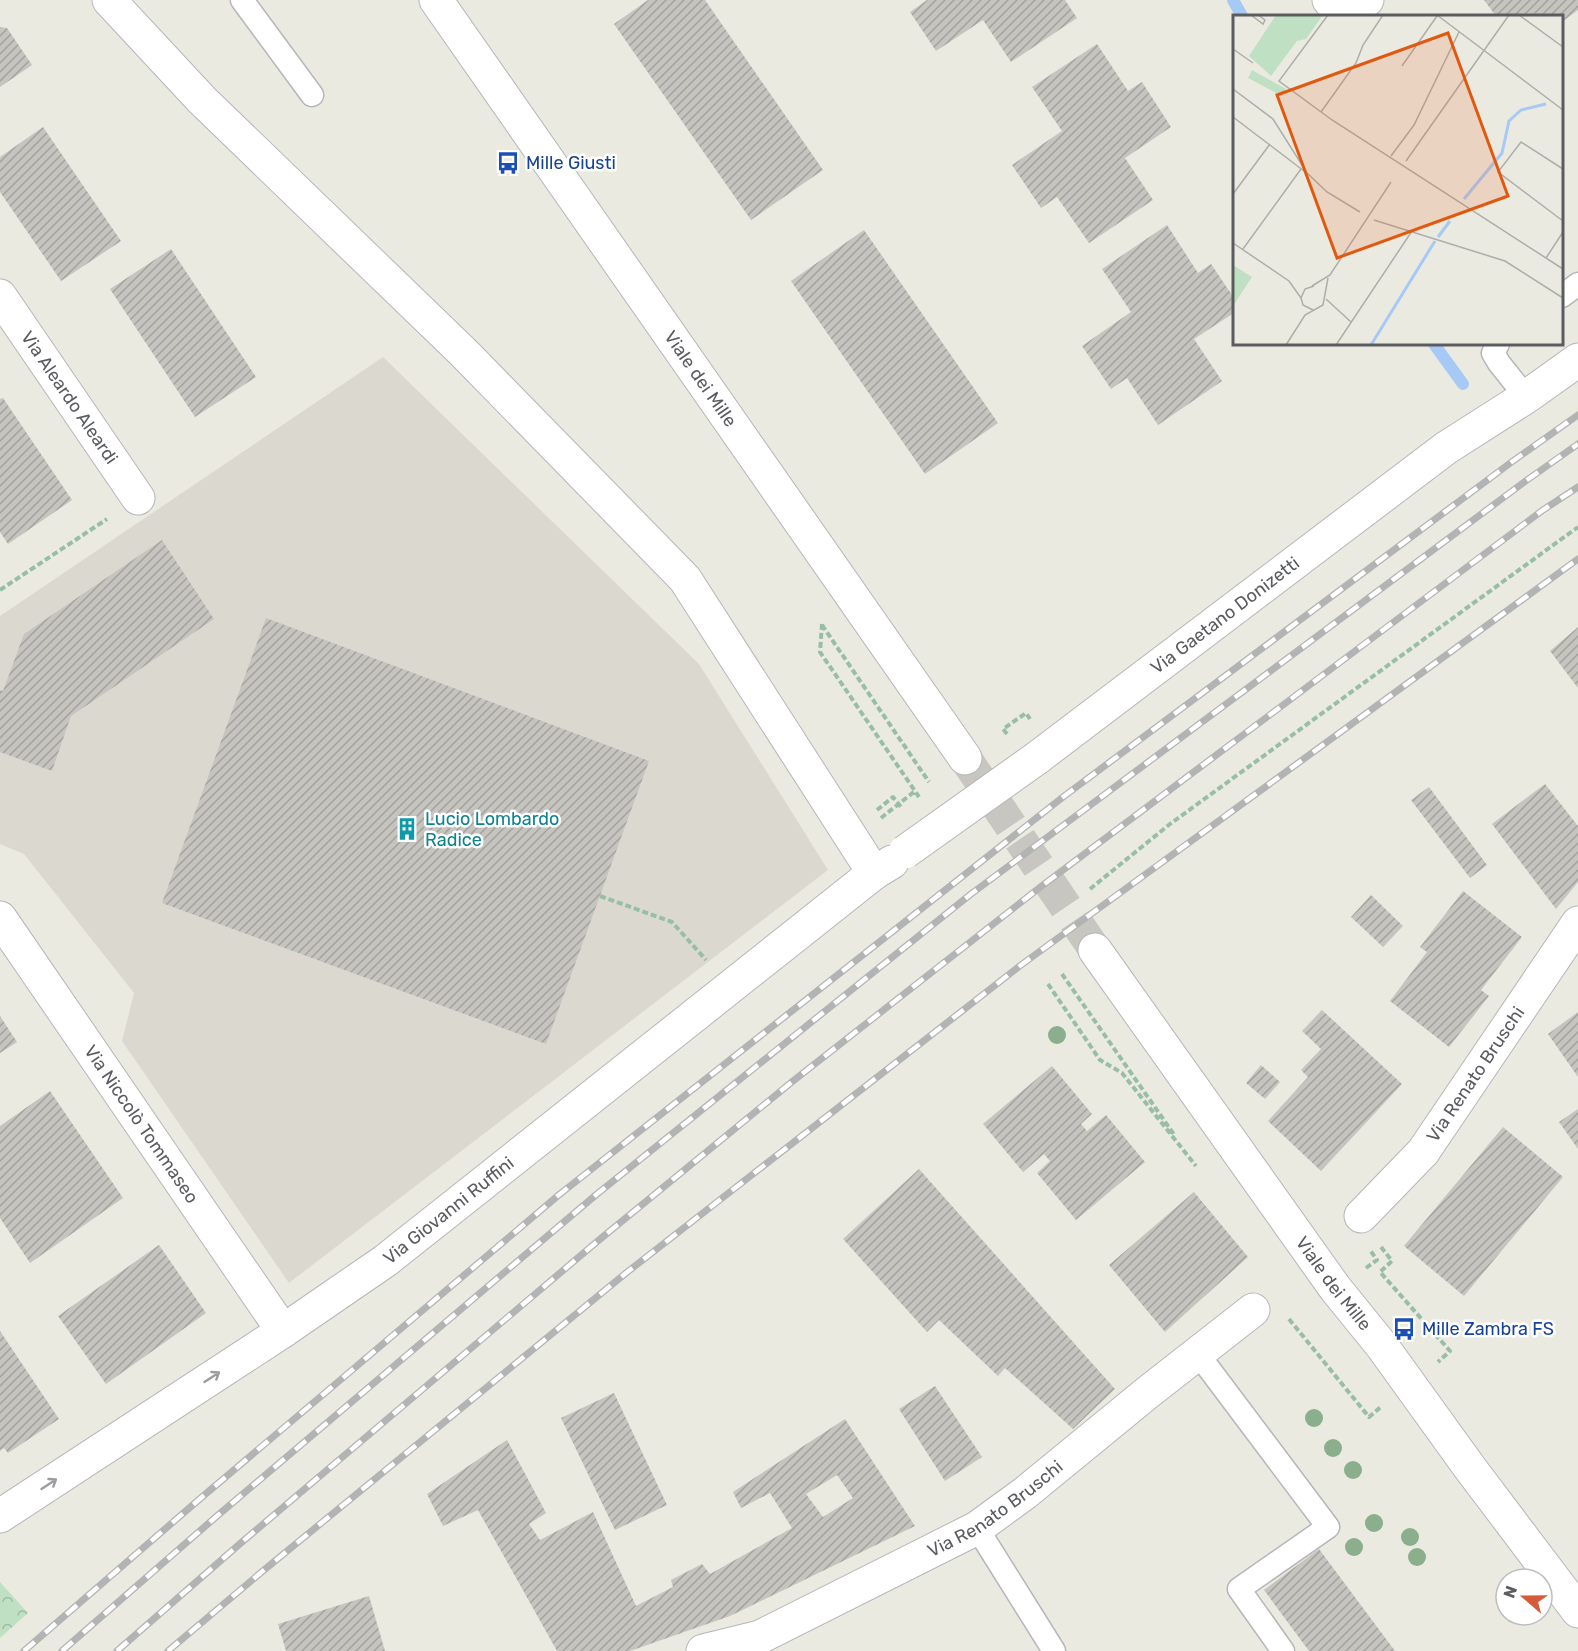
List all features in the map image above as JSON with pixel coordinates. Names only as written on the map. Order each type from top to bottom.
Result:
[{"type":"street","points":[[110,0],[202,99],[464,353],[685,579],[874,873]]},
{"type":"street","name":"Viale dei Mille","points":[[436,0],[965,758]]},
{"type":"street","name":"Via Aleardo Aleardi","points":[[0,296],[138,498]]},
{"type":"street","name":"Via Gaetano Donizetti","points":[[874,873],[1037,758],[1446,448],[1526,397],[1578,360]]},
{"type":"street","name":"Via Giovanni Ruffini","points":[[0,1516],[283,1331],[385,1261],[874,873]]},
{"type":"street","name":"Via Niccolò Tommaseo","points":[[0,918],[283,1331]]},
{"type":"street","name":"Via Renato Bruschi","points":[[1362,1216],[1423,1152],[1577,928]]},
{"type":"street","name":"Viale dei Mille","points":[[1095,950],[1335,1288],[1382,1346],[1578,1611]]},
{"type":"street","name":"Via Renato Bruschi","points":[[703,1651],[750,1644],[977,1528],[1025,1493],[1253,1310]]},
{"type":"lane","points":[[242,0],[312,94]]},
{"type":"lane","points":[[1563,295],[1578,284]]},
{"type":"lane","points":[[1497,345],[1493,353],[1526,397]]},
{"type":"lane","points":[[1198,1354],[1328,1527],[1239,1589],[1283,1651]]},
{"type":"lane","points":[[977,1528],[1054,1651]]},
{"type":"path","points":[[0,590],[138,498]]},
{"type":"path","points":[[1090,890],[1170,824],[1578,527]]},
{"type":"path","points":[[923,802],[820,652],[822,624],[929,782]]},
{"type":"path","points":[[893,797],[873,813],[879,820],[915,791]]},
{"type":"path","points":[[600,896],[672,922],[730,988]]},
{"type":"path","points":[[1048,984],[1100,1060],[1122,1073],[1196,1166],[1062,974]]},
{"type":"path","points":[[1362,1216],[1359,1219],[1392,1261],[1380,1272],[1450,1352],[1434,1366]]},
{"type":"path","points":[[1253,1310],[1270,1296],[1369,1417],[1382,1406]]},
{"type":"shaded area","points":[[383,357],[699,664],[828,870],[289,1283],[122,1041],[134,993],[24,854],[0,844],[0,616]]},
{"type":"green space","points":[[0,1582],[28,1613],[0,1638]]},
{"type":"building","points":[[648,0],[705,0],[823,170],[751,220],[614,24]]},
{"type":"building","points":[[927,0],[1065,0],[1077,18],[1011,62],[983,20],[936,51],[910,12]]},
{"type":"building","points":[[1484,0],[1578,0],[1578,10],[1563,21],[1563,15],[1495,15]]},
{"type":"building","points":[[0,27],[7,28],[32,65],[0,87]]},
{"type":"building","points":[[1097,44],[1128,91],[1142,82],[1171,127],[1125,158],[1153,200],[1089,243],[1057,197],[1041,208],[1012,165],[1062,131],[1032,87]]},
{"type":"building","points":[[43,127],[121,241],[61,281],[0,192],[0,157]]},
{"type":"building","points":[[1167,225],[1198,273],[1211,264],[1233,297],[1233,314],[1194,339],[1222,381],[1158,425],[1127,378],[1111,389],[1082,346],[1131,312],[1102,269]]},
{"type":"building","points":[[864,230],[998,423],[925,474],[791,281]]},
{"type":"building","points":[[171,249],[256,377],[195,417],[110,289]]},
{"type":"building","points":[[3,398],[72,500],[8,544],[0,532],[0,399]]},
{"type":"building","points":[[162,540],[214,619],[71,716],[52,771],[0,752],[0,690],[3,691],[24,634]]},
{"type":"building","name":"Lucio Lombardo Radice","points":[[266,618],[649,761],[546,1044],[162,903]]},
{"type":"building","points":[[1578,627],[1578,688],[1550,651]]},
{"type":"building","points":[[1545,784],[1578,826],[1578,882],[1556,909],[1492,824]]},
{"type":"building","points":[[1429,787],[1487,865],[1470,878],[1411,800]]},
{"type":"building","points":[[1463,891],[1522,937],[1481,990],[1489,996],[1449,1047],[1390,1001],[1427,952],[1420,947]]},
{"type":"building","points":[[1371,895],[1403,926],[1383,947],[1351,917]]},
{"type":"building","points":[[1322,1010],[1402,1084],[1321,1171],[1268,1121],[1308,1077],[1301,1070],[1321,1049],[1302,1031]]},
{"type":"building","points":[[1578,1012],[1578,1077],[1548,1034]]},
{"type":"building","points":[[0,1016],[17,1042],[0,1053]]},
{"type":"building","points":[[1261,1065],[1280,1082],[1265,1099],[1246,1083]]},
{"type":"building","points":[[1052,1066],[1092,1114],[1081,1124],[1087,1131],[1106,1115],[1145,1162],[1076,1220],[1037,1173],[1050,1161],[1044,1154],[1023,1172],[983,1124]]},
{"type":"building","points":[[50,1091],[123,1198],[30,1263],[0,1218],[0,1126]]},
{"type":"building","points":[[1578,1109],[1578,1149],[1559,1122]]},
{"type":"building","points":[[1503,1127],[1563,1177],[1464,1296],[1404,1246]]},
{"type":"building","points":[[919,1169],[1115,1389],[1073,1429],[1005,1368],[998,1376],[939,1320],[927,1332],[843,1239]]},
{"type":"building","points":[[1194,1192],[1248,1257],[1165,1332],[1109,1265]]},
{"type":"building","points":[[159,1245],[206,1313],[106,1384],[58,1316]]},
{"type":"building","points":[[0,1331],[59,1419],[8,1453],[4,1448],[0,1451]]},
{"type":"building","points":[[935,1386],[982,1457],[945,1481],[899,1409]]},
{"type":"building","points":[[614,1393],[667,1505],[615,1530],[561,1418]]},
{"type":"building","points":[[845,1419],[915,1526],[730,1616],[630,1651],[557,1651],[478,1510],[443,1526],[427,1494],[507,1440],[546,1513],[529,1524],[540,1540],[593,1512],[636,1606],[673,1587],[671,1580],[702,1564],[710,1574],[792,1528],[770,1493],[741,1508],[733,1492]],"holes":[[[837,1475],[853,1498],[823,1517],[806,1494]]]},
{"type":"building","points":[[1319,1549],[1395,1651],[1309,1651],[1264,1590]]},
{"type":"building","points":[[369,1596],[385,1651],[286,1651],[278,1624]]},
{"type":"waterway","points":[[1233,0],[1241,15]]},
{"type":"waterway","points":[[1435,345],[1463,384]]},
{"type":"tunnel","points":[[965,758],[1095,950]]},
{"type":"railway","points":[[24,1651],[560,1194],[1063,797],[1578,415]]},
{"type":"railway","points":[[62,1651],[217,1516],[597,1194],[971,894],[1578,444]]},
{"type":"railway","points":[[117,1651],[242,1542],[599,1240],[793,1081],[1043,885],[1543,510],[1578,487]]},
{"type":"railway","points":[[168,1651],[626,1273],[1021,965],[1578,559]]},
{"type":"place","name":"Mille Giusti","points":[[508,163]]},
{"type":"place","name":"Lucio Lombardo Radice","points":[[407,829]]},
{"type":"place","name":"Mille Zambra FS","points":[[1404,1329]]}]
